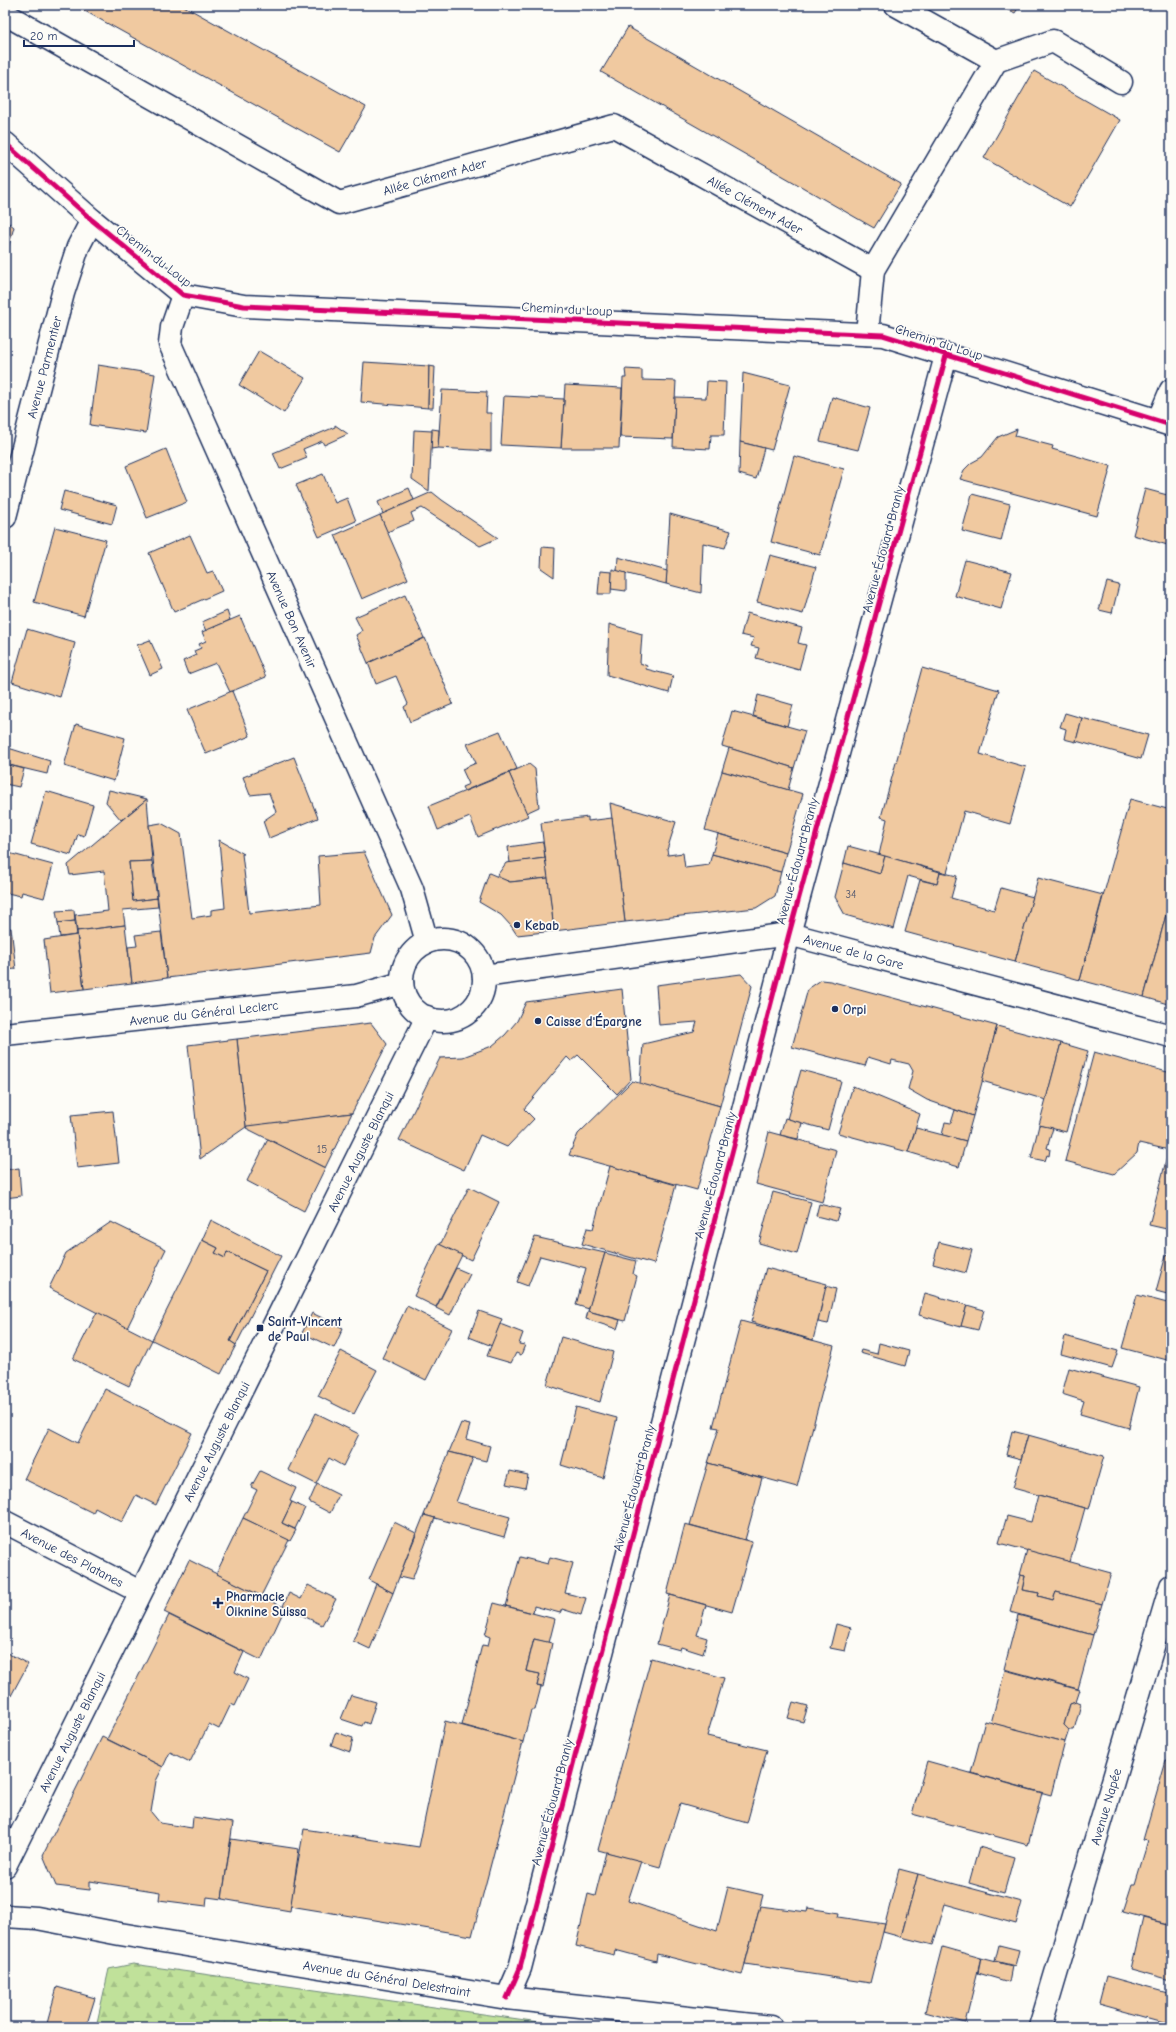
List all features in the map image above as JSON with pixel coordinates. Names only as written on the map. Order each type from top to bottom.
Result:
[{"type":"street","points":[[896,5],[996,61]]},
{"type":"street","name":"Allée Clément Ader","points":[[5,14],[339,203],[614,126],[873,270]]},
{"type":"street","points":[[867,334],[873,270],[996,61],[1053,42],[1121,82]]},
{"type":"street","name":"Chemin du Loup","points":[[5,143],[92,220],[183,296],[244,306],[867,334],[884,336],[1165,423]]},
{"type":"street","name":"Avenue Parmentier","points":[[5,517],[63,293],[78,247],[92,220]]},
{"type":"street","name":"Avenue Bon Avenir","points":[[183,296],[172,326],[170,344],[412,888],[427,942]]},
{"type":"street","name":"Avenue Édouard Branly","points":[[508,1998],[520,1968],[789,934],[946,356]]},
{"type":"street","points":[[1165,423],[1171,390]]},
{"type":"street","name":"Avenue de la Gare","points":[[484,976],[789,934],[1171,1036]]},
{"type":"street","points":[[439,939],[452,940],[464,945],[474,953],[484,976],[482,990],[477,1003],[467,1013],[455,1019],[440,1021],[417,1012],[404,994],[402,983],[403,971],[408,959],[416,949],[427,942],[439,939]]},
{"type":"street","name":"Avenue du Général Leclerc","points":[[5,1034],[356,996],[402,983]]},
{"type":"street","name":"Avenue Auguste Blanqui","points":[[5,1866],[427,1017]]},
{"type":"street","name":"Avenue des Platanes","points":[[5,1522],[140,1592]]},
{"type":"street","name":"Avenue Napée","points":[[1040,2027],[1167,1619],[1171,1586]]},
{"type":"street","name":"Avenue du Général Delestraint","points":[[5,1916],[38,1918],[120,1934],[508,1998],[771,2027]]},
{"type":"green space","points":[[133,1964],[574,2027],[96,2027],[109,1969]]},
{"type":"building","points":[[74,5],[182,5],[366,107],[340,152]]},
{"type":"building","points":[[1000,5],[1020,5],[1015,13]]},
{"type":"building","points":[[628,27],[901,184],[874,228],[601,72]]},
{"type":"building","points":[[1034,71],[1120,120],[1070,207],[984,158]]},
{"type":"building","points":[[5,220],[14,227],[5,259]]},
{"type":"building","points":[[259,351],[305,378],[284,413],[239,385]]},
{"type":"building","points":[[364,362],[429,366],[428,408],[361,402]]},
{"type":"building","points":[[98,365],[155,374],[146,433],[90,425]]},
{"type":"building","points":[[429,366],[435,367],[433,408],[428,408]]},
{"type":"building","points":[[625,369],[642,370],[642,380],[676,381],[673,439],[620,437],[623,378],[626,378]]},
{"type":"building","points":[[743,373],[790,385],[772,450],[740,442]]},
{"type":"building","points":[[707,381],[726,382],[724,435],[711,435],[710,449],[673,447],[675,397],[706,398]]},
{"type":"building","points":[[565,385],[622,388],[619,448],[561,448]]},
{"type":"building","points":[[442,390],[487,392],[486,413],[491,413],[491,451],[438,448]]},
{"type":"building","points":[[504,396],[564,399],[561,448],[501,445]]},
{"type":"building","points":[[832,397],[870,408],[858,450],[820,441]]},
{"type":"building","points":[[335,425],[348,434],[324,445],[322,441],[303,449],[307,458],[280,469],[273,453],[335,427]]},
{"type":"building","points":[[432,429],[439,430],[438,448],[431,449]]},
{"type":"building","points":[[1017,429],[1015,436],[1053,446],[1052,449],[1111,466],[1097,516],[960,479],[964,470],[971,463],[982,457],[998,437]]},
{"type":"building","points":[[414,430],[432,431],[429,491],[412,479]]},
{"type":"building","points":[[740,442],[764,448],[756,479],[739,474]]},
{"type":"building","points":[[166,449],[187,502],[147,518],[126,466]]},
{"type":"building","points":[[794,456],[844,469],[820,555],[771,542]]},
{"type":"building","points":[[323,474],[335,503],[347,498],[356,521],[319,537],[296,485]]},
{"type":"building","points":[[409,488],[414,500],[383,514],[378,502]]},
{"type":"building","points":[[1145,489],[1171,496],[1171,546],[1133,535]]},
{"type":"building","points":[[64,491],[117,505],[112,524],[59,510]]},
{"type":"building","points":[[432,492],[498,538],[480,546],[422,508],[411,513],[414,521],[387,532],[380,515]]},
{"type":"building","points":[[972,494],[1010,504],[1001,541],[962,531]]},
{"type":"building","points":[[670,514],[731,531],[725,548],[703,543],[701,593],[666,584]]},
{"type":"building","points":[[380,515],[408,579],[362,599],[335,535]]},
{"type":"building","points":[[55,527],[106,540],[84,616],[34,602]]},
{"type":"building","points":[[190,535],[207,573],[213,571],[222,591],[174,612],[149,553]]},
{"type":"building","points":[[542,547],[555,548],[554,577],[541,568]]},
{"type":"building","points":[[770,555],[816,567],[803,614],[757,602]]},
{"type":"building","points":[[618,557],[667,571],[666,584],[617,571]]},
{"type":"building","points":[[965,560],[1012,572],[1001,609],[955,596]]},
{"type":"building","points":[[612,569],[626,573],[626,591],[611,589]]},
{"type":"building","points":[[600,571],[612,572],[611,594],[598,594]]},
{"type":"building","points":[[1107,582],[1119,585],[1112,613],[1099,610]]},
{"type":"building","points":[[405,595],[424,638],[368,663],[356,635],[362,631],[355,617]]},
{"type":"building","points":[[227,611],[230,620],[206,631],[202,622]]},
{"type":"building","points":[[747,613],[802,628],[798,643],[806,645],[799,670],[756,658],[759,648],[751,646],[754,638],[741,635]]},
{"type":"building","points":[[240,616],[266,677],[230,692],[216,663],[188,674],[183,661],[196,655],[194,651],[201,648],[199,644],[206,641],[202,632]]},
{"type":"building","points":[[609,624],[642,634],[640,663],[647,666],[646,669],[673,676],[669,693],[607,675]]},
{"type":"building","points":[[27,629],[75,643],[60,697],[12,682]]},
{"type":"building","points":[[425,638],[453,704],[410,722],[404,707],[408,704],[396,676],[376,684],[368,663]]},
{"type":"building","points":[[150,640],[163,669],[150,675],[137,645]]},
{"type":"building","points":[[1171,643],[1171,662],[1166,661]]},
{"type":"building","points":[[922,668],[999,690],[980,754],[1026,767],[1010,824],[964,811],[947,873],[879,855],[887,819],[881,817]]},
{"type":"building","points":[[232,691],[250,736],[206,754],[187,710]]},
{"type":"building","points":[[758,695],[793,705],[787,726],[753,716]]},
{"type":"building","points":[[732,711],[805,731],[794,768],[722,746]]},
{"type":"building","points":[[1065,713],[1082,718],[1076,742],[1064,739],[1066,729],[1060,727]]},
{"type":"building","points":[[1082,718],[1148,735],[1141,759],[1076,741]]},
{"type":"building","points":[[76,724],[125,738],[114,781],[64,766]]},
{"type":"building","points":[[500,731],[517,769],[464,791],[462,787],[469,784],[462,769],[476,763],[467,744]]},
{"type":"building","points":[[5,747],[50,761],[47,774],[5,764]]},
{"type":"building","points":[[729,748],[794,768],[788,790],[722,771]]},
{"type":"building","points":[[294,757],[318,818],[269,838],[263,821],[276,812],[269,793],[250,795],[243,777]]},
{"type":"building","points":[[5,764],[24,769],[19,787],[5,784]]},
{"type":"building","points":[[529,764],[535,769],[539,807],[526,813],[509,773]]},
{"type":"building","points":[[722,771],[803,794],[786,853],[705,830]]},
{"type":"building","points":[[509,773],[528,816],[478,837],[470,817],[438,830],[429,806]]},
{"type":"building","points":[[109,790],[147,799],[121,820],[106,802]]},
{"type":"building","points":[[46,791],[93,805],[84,836],[78,834],[71,855],[31,844]]},
{"type":"building","points":[[147,799],[152,861],[129,862],[133,901],[157,898],[158,907],[123,910],[125,925],[77,931],[75,915],[108,911],[104,871],[70,875],[68,865]]},
{"type":"building","points":[[1130,799],[1171,810],[1171,896],[1144,997],[1080,980]]},
{"type":"building","points":[[610,803],[676,822],[667,850],[668,855],[683,853],[685,868],[709,865],[712,854],[781,872],[775,896],[756,908],[625,922]]},
{"type":"building","points":[[588,817],[588,821],[612,818],[625,922],[554,931],[541,823]]},
{"type":"building","points":[[161,823],[181,834],[192,918],[211,915],[211,910],[225,908],[219,840],[244,854],[242,854],[249,913],[321,905],[318,856],[364,852],[392,915],[375,938],[371,953],[167,978],[149,825]]},
{"type":"building","points":[[718,834],[786,853],[781,872],[712,854]]},
{"type":"building","points":[[543,842],[545,858],[510,863],[508,847]]},
{"type":"building","points":[[848,846],[885,856],[880,874],[844,863]]},
{"type":"building","points":[[5,852],[53,865],[44,898],[22,892],[21,896],[7,893],[5,887]]},
{"type":"building","points":[[885,856],[940,872],[937,884],[908,876],[894,929],[845,915],[835,897],[844,863],[880,874]]},
{"type":"building","points":[[545,858],[548,878],[510,882],[496,877],[506,863]]},
{"type":"building","points":[[152,861],[157,898],[133,901],[129,862]]},
{"type":"building","points":[[940,872],[957,876],[951,898],[994,910],[1001,888],[1033,897],[1015,962],[905,932],[920,880],[937,884]]},
{"type":"building","points":[[489,873],[510,882],[548,878],[554,931],[517,935],[501,915],[479,902]]},
{"type":"building","points":[[1038,878],[1103,895],[1080,980],[1015,962]]},
{"type":"building","points":[[1171,896],[1171,1005],[1144,997]]},
{"type":"building","points":[[74,910],[75,921],[58,923],[56,911]]},
{"type":"building","points":[[75,921],[77,935],[60,937],[58,923]]},
{"type":"building","points":[[125,925],[132,983],[84,989],[77,931]]},
{"type":"building","points":[[11,928],[16,969],[5,970],[5,929]]},
{"type":"building","points":[[161,932],[167,978],[132,983],[128,947],[137,946],[135,935]]},
{"type":"building","points":[[77,935],[84,989],[50,993],[44,940]]},
{"type":"building","points":[[741,974],[752,986],[720,1106],[640,1084],[643,1044],[694,1032],[697,1022],[659,1025],[656,985]]},
{"type":"building","points":[[821,980],[830,981],[997,1026],[973,1116],[927,1100],[908,1089],[913,1071],[909,1064],[892,1060],[891,1064],[868,1057],[865,1066],[792,1047],[808,989]]},
{"type":"building","points":[[622,989],[631,1079],[617,1094],[578,1055],[571,1061],[567,1057],[524,1109],[534,1119],[507,1147],[480,1135],[464,1170],[399,1140],[440,1058],[463,1057],[492,1046],[505,1035],[517,1021],[526,1002]]},
{"type":"building","points":[[371,1023],[387,1044],[352,1113],[246,1127],[237,1039]]},
{"type":"building","points":[[997,1026],[1061,1043],[1046,1100],[982,1081]]},
{"type":"building","points":[[237,1039],[246,1127],[200,1159],[188,1045]]},
{"type":"building","points":[[1061,1043],[1088,1051],[1066,1132],[1039,1125]]},
{"type":"building","points":[[1094,1052],[1171,1073],[1171,1142],[1169,1150],[1139,1143],[1137,1153],[1114,1174],[1065,1161]]},
{"type":"building","points":[[801,1070],[841,1081],[828,1130],[787,1119]]},
{"type":"building","points":[[632,1081],[720,1106],[697,1190],[569,1155],[578,1134]]},
{"type":"building","points":[[853,1086],[920,1114],[908,1152],[838,1133]]},
{"type":"building","points":[[955,1110],[973,1116],[966,1141],[942,1135],[945,1122],[951,1123]]},
{"type":"building","points":[[113,1111],[119,1163],[77,1168],[71,1115]]},
{"type":"building","points":[[352,1113],[325,1168],[246,1128],[247,1126]]},
{"type":"building","points":[[785,1118],[802,1123],[798,1139],[780,1135]]},
{"type":"building","points":[[1039,1125],[1053,1128],[1047,1148],[1050,1149],[1049,1156],[1047,1155],[1045,1161],[1031,1158]]},
{"type":"building","points":[[916,1128],[966,1141],[959,1167],[908,1152]]},
{"type":"building","points":[[769,1132],[836,1150],[822,1202],[756,1184]]},
{"type":"building","points":[[268,1139],[325,1168],[304,1211],[247,1181]]},
{"type":"building","points":[[1171,1142],[1171,1230],[1149,1225]]},
{"type":"building","points":[[610,1166],[676,1185],[654,1264],[582,1244],[587,1228],[593,1229]]},
{"type":"building","points":[[19,1168],[21,1196],[5,1198],[5,1170]]},
{"type":"building","points":[[469,1187],[499,1202],[471,1260],[440,1245]]},
{"type":"building","points":[[773,1192],[811,1202],[797,1254],[759,1243]]},
{"type":"building","points":[[819,1204],[840,1209],[836,1221],[816,1216]]},
{"type":"building","points":[[211,1220],[281,1256],[236,1345],[230,1341],[266,1271],[227,1252],[225,1258],[215,1253],[218,1248],[202,1240]]},
{"type":"building","points":[[111,1222],[166,1249],[127,1328],[49,1288],[66,1253]]},
{"type":"building","points":[[535,1237],[605,1253],[589,1309],[576,1305],[586,1268],[540,1256],[528,1286],[517,1282]]},
{"type":"building","points":[[202,1240],[218,1248],[215,1253],[225,1258],[227,1252],[266,1271],[230,1341],[236,1345],[221,1374],[152,1340]]},
{"type":"building","points":[[939,1242],[972,1250],[966,1273],[933,1264]]},
{"type":"building","points":[[439,1244],[462,1255],[436,1307],[414,1296]]},
{"type":"building","points":[[605,1253],[636,1261],[633,1274],[637,1276],[625,1321],[588,1311]]},
{"type":"building","points":[[1166,1255],[1171,1256],[1171,1295],[1156,1291]]},
{"type":"building","points":[[456,1268],[470,1274],[450,1315],[436,1308]]},
{"type":"building","points":[[766,1268],[827,1284],[813,1340],[751,1322]]},
{"type":"building","points":[[826,1286],[836,1289],[828,1324],[818,1322]]},
{"type":"building","points":[[925,1293],[967,1305],[961,1327],[919,1315]]},
{"type":"building","points":[[1137,1295],[1171,1304],[1171,1345],[1167,1360],[1122,1348]]},
{"type":"building","points":[[967,1305],[984,1310],[978,1330],[961,1326]]},
{"type":"building","points":[[407,1306],[452,1329],[426,1380],[382,1358]]},
{"type":"building","points":[[479,1311],[502,1319],[492,1346],[469,1337]]},
{"type":"building","points":[[588,1311],[620,1320],[617,1329],[586,1319]]},
{"type":"building","points":[[97,1312],[152,1340],[129,1386],[73,1359]]},
{"type":"building","points":[[312,1313],[343,1328],[334,1348],[302,1333]]},
{"type":"building","points":[[741,1321],[834,1346],[797,1487],[708,1463],[719,1428],[713,1427]]},
{"type":"building","points":[[500,1324],[523,1333],[519,1344],[525,1345],[521,1355],[516,1353],[511,1363],[487,1356]]},
{"type":"building","points":[[1065,1336],[1118,1351],[1112,1368],[1061,1354]]},
{"type":"building","points":[[561,1337],[613,1352],[600,1402],[547,1385]]},
{"type":"building","points":[[879,1343],[909,1351],[905,1366],[860,1353],[861,1350],[877,1354]]},
{"type":"building","points":[[341,1351],[377,1370],[354,1414],[318,1396]]},
{"type":"building","points":[[1069,1368],[1139,1387],[1129,1428],[1080,1414],[1084,1401],[1062,1394]]},
{"type":"building","points":[[105,1389],[192,1433],[156,1505],[136,1495],[122,1522],[95,1508],[93,1513],[24,1479],[49,1428],[78,1443]]},
{"type":"building","points":[[576,1407],[617,1418],[603,1478],[561,1465]]},
{"type":"building","points":[[316,1413],[359,1434],[343,1466],[329,1458],[316,1484],[288,1470]]},
{"type":"building","points":[[461,1423],[470,1425],[466,1439],[490,1446],[486,1461],[449,1452]]},
{"type":"building","points":[[1012,1431],[1028,1435],[1021,1459],[1006,1455]]},
{"type":"building","points":[[1028,1435],[1104,1456],[1089,1509],[1013,1488]]},
{"type":"building","points":[[449,1452],[473,1458],[456,1502],[510,1517],[504,1537],[424,1515]]},
{"type":"building","points":[[708,1463],[762,1478],[745,1540],[690,1525]]},
{"type":"building","points":[[260,1471],[296,1488],[290,1501],[292,1502],[282,1523],[296,1530],[290,1541],[243,1518],[257,1490],[251,1487]]},
{"type":"building","points":[[510,1471],[528,1475],[525,1488],[506,1484]]},
{"type":"building","points":[[317,1484],[339,1495],[330,1513],[309,1502]]},
{"type":"building","points":[[1038,1495],[1085,1508],[1070,1562],[999,1543],[1007,1516],[1031,1522]]},
{"type":"building","points":[[292,1502],[305,1508],[295,1529],[282,1523]]},
{"type":"building","points":[[424,1515],[435,1518],[412,1580],[399,1577]]},
{"type":"building","points":[[243,1518],[289,1540],[261,1596],[216,1574]]},
{"type":"building","points":[[394,1522],[416,1533],[393,1593],[369,1580]]},
{"type":"building","points":[[685,1524],[752,1542],[732,1612],[667,1594]]},
{"type":"building","points":[[1027,1550],[1111,1573],[1102,1604],[1056,1592],[1053,1600],[1038,1596],[1039,1593],[1022,1590],[1025,1576],[1020,1575]]},
{"type":"building","points":[[520,1557],[548,1564],[550,1557],[573,1563],[565,1593],[586,1598],[581,1615],[562,1609],[560,1613],[534,1606],[533,1613],[506,1606]]},
{"type":"building","points":[[189,1560],[285,1608],[261,1660],[164,1612]]},
{"type":"building","points":[[1020,1575],[1025,1576],[1022,1590],[1039,1593],[1038,1596],[1053,1600],[1056,1592],[1102,1604],[1093,1635],[1010,1612]]},
{"type":"building","points":[[376,1584],[393,1593],[370,1649],[353,1641]]},
{"type":"building","points":[[308,1585],[336,1599],[322,1625],[283,1606],[289,1593],[301,1599]]},
{"type":"building","points":[[670,1595],[706,1605],[697,1635],[707,1638],[703,1654],[681,1647],[680,1650],[657,1644]]},
{"type":"building","points":[[494,1603],[555,1619],[549,1643],[534,1639],[526,1671],[540,1674],[537,1686],[541,1687],[535,1710],[531,1710],[523,1742],[462,1725],[482,1645],[488,1646],[490,1637],[485,1635]]},
{"type":"building","points":[[169,1615],[244,1652],[235,1672],[248,1679],[235,1706],[231,1704],[219,1729],[209,1724],[190,1762],[170,1752],[163,1767],[107,1739]]},
{"type":"building","points":[[1018,1615],[1093,1635],[1078,1689],[1004,1669]]},
{"type":"building","points":[[836,1624],[851,1628],[845,1651],[830,1648]]},
{"type":"building","points":[[534,1639],[552,1643],[543,1687],[537,1686],[540,1674],[526,1671]]},
{"type":"building","points":[[5,1652],[28,1664],[5,1707]]},
{"type":"building","points":[[651,1658],[724,1678],[707,1736],[767,1750],[747,1823],[680,1804],[660,1867],[598,1850]]},
{"type":"building","points":[[1005,1670],[1080,1690],[1076,1702],[1070,1704],[1064,1725],[1069,1730],[1065,1742],[991,1723]]},
{"type":"building","points":[[351,1695],[376,1702],[369,1724],[364,1722],[362,1726],[341,1719]]},
{"type":"building","points":[[793,1702],[808,1706],[803,1722],[788,1718]]},
{"type":"building","points":[[1076,1702],[1081,1704],[1074,1730],[1069,1730],[1064,1725],[1070,1704]]},
{"type":"building","points":[[445,1721],[523,1742],[472,1936],[290,1906],[304,1829],[419,1847]]},
{"type":"building","points":[[985,1721],[1065,1742],[1051,1795],[971,1773]]},
{"type":"building","points":[[336,1732],[353,1738],[350,1752],[331,1745]]},
{"type":"building","points":[[102,1737],[163,1767],[156,1781],[151,1812],[160,1823],[192,1828],[193,1817],[233,1823],[222,1899],[207,1897],[206,1906],[159,1900],[160,1892],[90,1881],[90,1890],[56,1886],[43,1855]]},
{"type":"building","points":[[1166,1760],[1171,1761],[1171,1925],[1123,1912],[1132,1884],[1135,1884],[1148,1841],[1143,1840]]},
{"type":"building","points":[[927,1761],[1042,1793],[1028,1845],[912,1814]]},
{"type":"building","points":[[231,1839],[299,1849],[290,1911],[222,1899]]},
{"type":"building","points":[[979,1847],[1014,1857],[1004,1893],[969,1883]]},
{"type":"building","points":[[606,1852],[641,1861],[628,1901],[717,1931],[728,1887],[763,1895],[742,1975],[657,1954],[656,1961],[615,1950],[614,1955],[576,1946],[588,1894],[595,1896]]},
{"type":"building","points":[[899,1869],[918,1874],[901,1937],[883,1932]]},
{"type":"building","points":[[918,1874],[1022,1902],[1016,1924],[945,1904],[933,1945],[901,1937]]},
{"type":"building","points":[[760,1906],[807,1912],[808,1908],[839,1913],[838,1917],[885,1924],[870,1983],[745,1964]]},
{"type":"building","points":[[1143,1918],[1171,1925],[1171,1980],[1131,1969]]},
{"type":"building","points":[[999,1945],[1019,1950],[1015,1966],[995,1961]]},
{"type":"building","points":[[942,1947],[981,1958],[965,2023],[925,2012]]},
{"type":"building","points":[[981,1958],[1012,1966],[1009,1982],[978,1973]]},
{"type":"building","points":[[1106,1976],[1171,1994],[1171,2023],[1099,2003]]},
{"type":"building","points":[[57,1987],[95,1998],[86,2027],[46,2027]]},
{"type":"cycle path","points":[[5,143],[92,220],[183,295],[244,306],[883,335],[1171,425]]},
{"type":"cycle path","points":[[507,1998],[520,1968],[789,934],[946,356]]},
{"type":"place","name":"Kebab","points":[[517,925]]},
{"type":"place","name":"Orpi","points":[[835,1009]]},
{"type":"place","name":"Caisse d'Épargne","points":[[538,1021]]},
{"type":"place","name":"Saint-Vincent de Paul","points":[[260,1328]]},
{"type":"place","name":"Pharmacie Oiknine Suissa","points":[[218,1603]]}]
